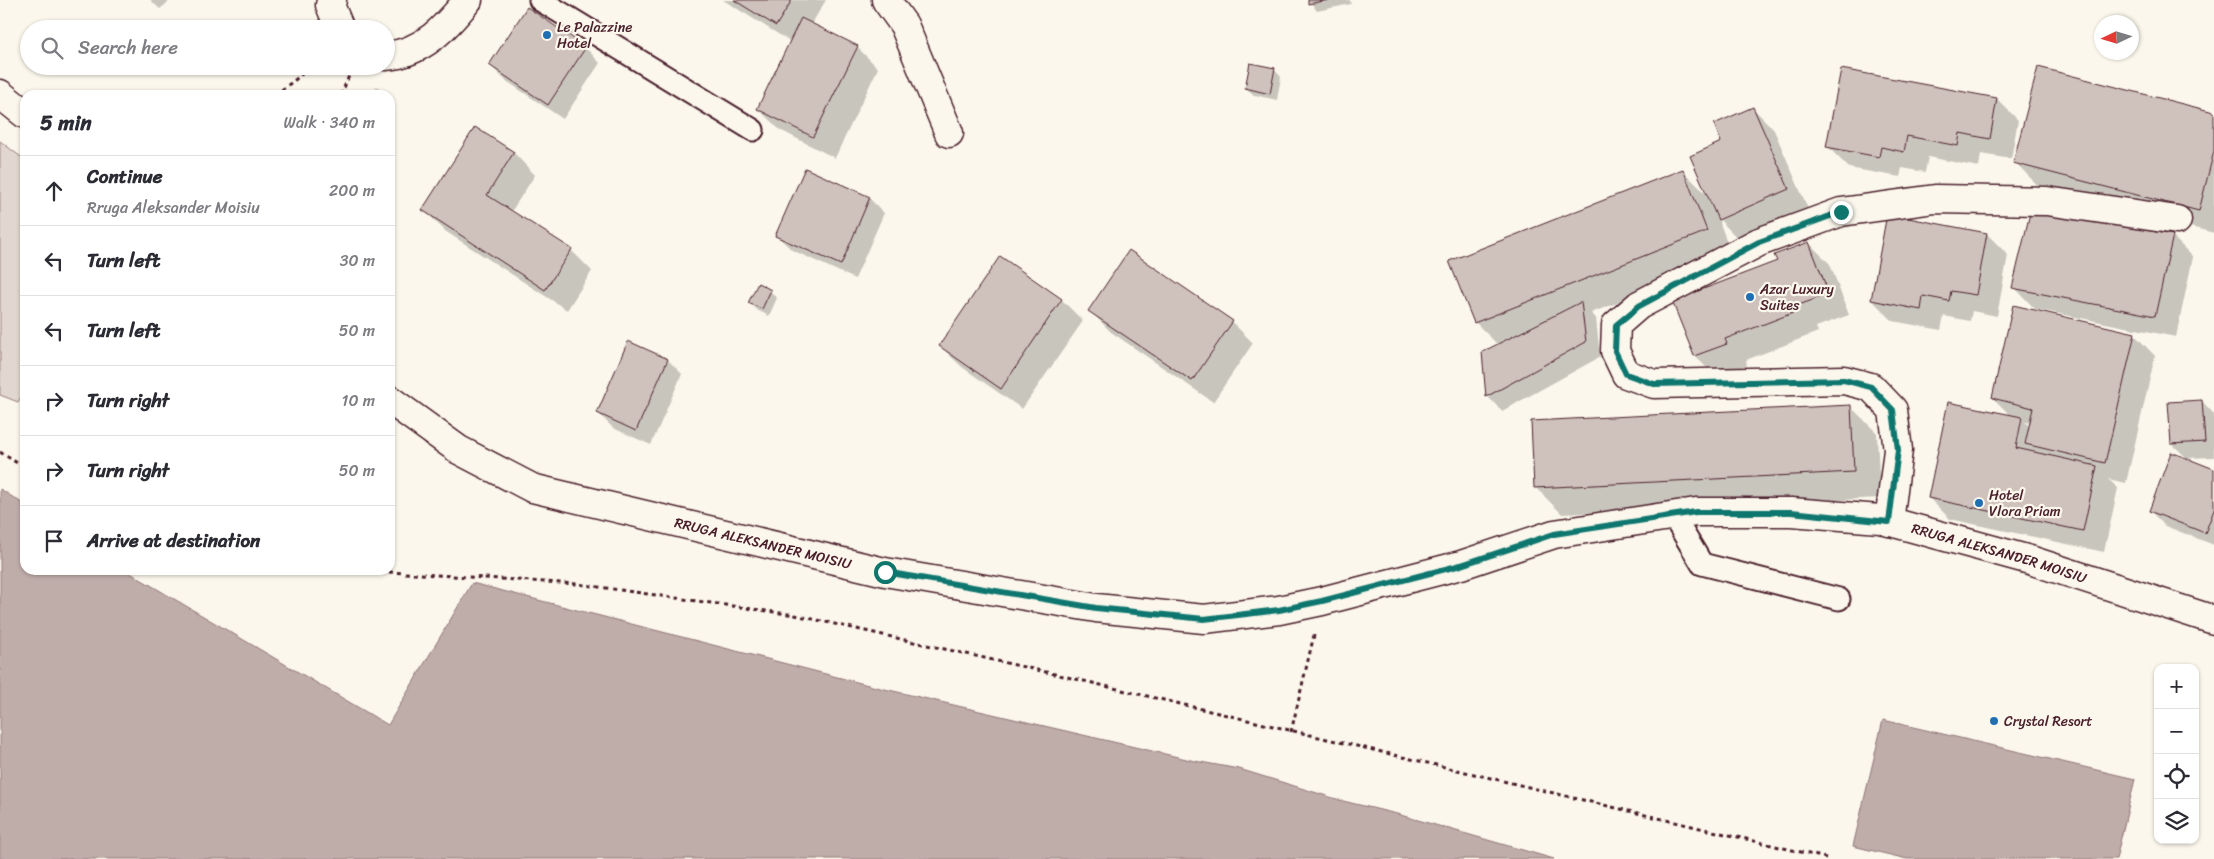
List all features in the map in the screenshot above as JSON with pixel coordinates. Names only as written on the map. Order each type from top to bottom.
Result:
[{"type":"main road","points":[[332,0],[330,5],[336,20]]},
{"type":"main road","points":[[395,55],[404,54],[442,30],[468,0]]},
{"type":"main road","points":[[886,0],[904,25],[950,134]]},
{"type":"main road","points":[[0,94],[20,110]]},
{"type":"main road","points":[[1889,522],[1898,450],[1893,410],[1871,387],[1844,380],[1654,384],[1626,374],[1615,351],[1616,325],[1639,306],[1759,242],[1841,212],[1935,198],[2047,201],[2177,220]]},
{"type":"main road","name":"RRUGA ALEKSANDER MOISIU","points":[[395,404],[459,450],[532,488],[885,572],[1096,608],[1204,619],[1279,610],[1322,601],[1461,565],[1554,534],[1696,512],[1791,512],[1889,522],[2030,560],[2214,620]]},
{"type":"lane","points":[[540,0],[753,130]]},
{"type":"lane","points":[[1673,516],[1702,564],[1840,599]]},
{"type":"path","points":[[282,90],[301,75]]},
{"type":"path","points":[[343,90],[349,75]]},
{"type":"path","points":[[0,452],[20,465]]},
{"type":"path","points":[[395,572],[578,584],[794,615],[1050,673],[1830,859]]},
{"type":"path","points":[[1291,732],[1322,601]]},
{"type":"shaded area","points":[[0,141],[20,156],[20,399],[18,402],[0,395]]},
{"type":"shaded area","points":[[0,489],[20,502],[20,575],[133,575],[388,725],[472,583],[876,687],[1195,761],[1239,769],[1343,801],[1397,814],[1554,859],[0,859]]},
{"type":"shaded area","points":[[1883,720],[2135,779],[2116,859],[1907,859],[1853,846]]},
{"type":"building","points":[[734,0],[792,0],[776,26]]},
{"type":"building","points":[[1308,0],[1329,0],[1308,4]]},
{"type":"building","points":[[527,7],[586,47],[548,105],[489,65]]},
{"type":"building","points":[[801,18],[858,46],[813,137],[757,109]]},
{"type":"building","points":[[1250,63],[1275,68],[1270,94],[1245,88]]},
{"type":"building","points":[[2038,67],[2214,112],[2214,151],[2199,211],[2013,163]]},
{"type":"building","points":[[1841,69],[1997,98],[1990,139],[1960,133],[1958,146],[1907,136],[1904,152],[1881,147],[1879,157],[1826,147]]},
{"type":"building","points":[[1753,107],[1789,189],[1718,220],[1690,156],[1721,142],[1714,124]]},
{"type":"building","points":[[475,127],[514,152],[487,195],[572,249],[545,290],[422,210]]},
{"type":"building","points":[[805,168],[870,197],[841,265],[775,236]]},
{"type":"building","points":[[1683,169],[1707,231],[1474,323],[1449,261]]},
{"type":"building","points":[[2031,209],[2173,235],[2155,316],[2012,288]]},
{"type":"building","points":[[1887,214],[1987,233],[1976,295],[1951,291],[1949,301],[1923,296],[1921,310],[1871,300]]},
{"type":"building","name":"Azar Luxury Suites","points":[[1809,242],[1829,294],[1796,306],[1798,311],[1725,339],[1727,344],[1694,356],[1672,301],[1777,261],[1774,255]]},
{"type":"building","points":[[1129,250],[1233,321],[1192,381],[1088,311]]},
{"type":"building","points":[[1000,256],[1062,299],[1001,389],[939,346]]},
{"type":"building","points":[[758,283],[771,290],[762,309],[748,303]]},
{"type":"building","points":[[1581,302],[1586,342],[1486,397],[1482,352]]},
{"type":"building","points":[[2013,305],[2135,333],[2105,463],[2025,444],[2033,408],[1992,398]]},
{"type":"building","points":[[628,341],[668,359],[636,431],[597,413]]},
{"type":"building","points":[[2202,400],[2205,442],[2171,444],[2168,402]]},
{"type":"building","points":[[1948,402],[2022,417],[2016,448],[2097,466],[2083,531],[1928,498]]},
{"type":"building","points":[[1851,405],[1854,472],[1534,488],[1531,421]]},
{"type":"building","points":[[2171,452],[2214,469],[2214,510],[2205,533],[2149,511]]},
{"type":"place","name":"Le Palazzine Hotel","points":[[547,35]]},
{"type":"place","name":"Azar Luxury Suites","points":[[1750,297]]},
{"type":"place","name":"Hotel Vlora Priam","points":[[1979,503]]},
{"type":"place","name":"Crystal Resort","points":[[1994,721]]},
{"type":"route","points":[[885,572],[1096,608],[1204,619],[1279,610],[1322,601],[1461,565],[1554,534],[1696,512],[1791,512],[1889,522],[1898,450],[1893,410],[1871,387],[1844,380],[1654,384],[1626,374],[1615,351],[1616,325],[1639,306],[1759,242],[1841,212]]}]
